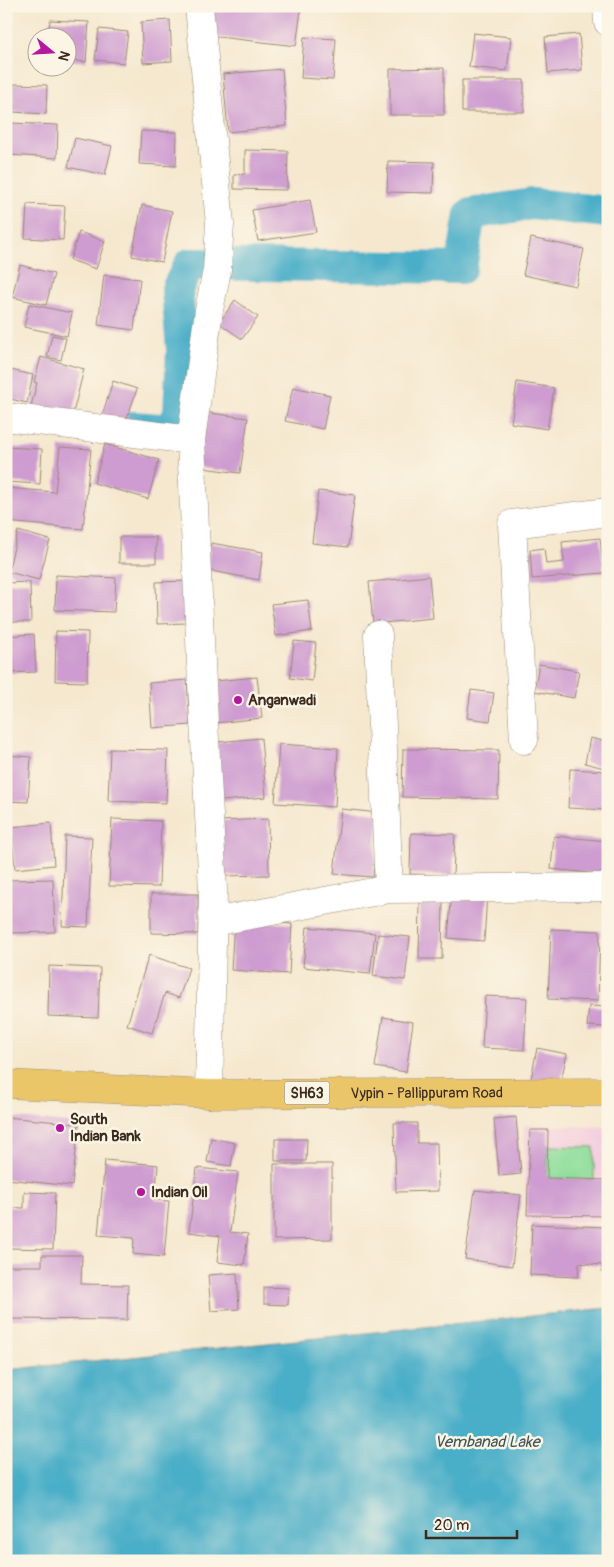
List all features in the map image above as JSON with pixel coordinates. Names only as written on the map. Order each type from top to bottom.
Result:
[{"type":"main road","name":"Vypin - Pallippuram Road","points":[[6,1084],[209,1094],[608,1092]]},
{"type":"street","points":[[199,6],[220,224],[218,257],[191,440],[213,890],[209,1094]]},
{"type":"street","points":[[607,6],[608,22]]},
{"type":"street","points":[[6,417],[191,440]]},
{"type":"street","points":[[524,740],[512,524],[608,512]]},
{"type":"street","points":[[378,635],[390,889]]},
{"type":"street","points":[[213,922],[390,889],[608,887]]},
{"type":"shaded area","points":[[524,1125],[608,1127],[608,1221],[526,1223]]},
{"type":"green space","points":[[548,1146],[594,1147],[594,1180],[547,1178]]},
{"type":"water","name":"Vembanad Lake","points":[[608,1308],[608,1561],[6,1561],[6,1370]]},
{"type":"building","points":[[214,6],[266,6],[301,10],[296,46],[210,36]]},
{"type":"building","points":[[50,20],[89,22],[86,62],[78,61],[78,28],[49,28]]},
{"type":"building","points":[[170,20],[172,61],[143,63],[141,22]]},
{"type":"building","points":[[99,29],[128,32],[124,63],[95,60]]},
{"type":"building","points":[[473,33],[511,37],[507,71],[469,67]]},
{"type":"building","points":[[579,34],[582,70],[548,73],[545,37]]},
{"type":"building","points":[[304,37],[336,39],[333,80],[301,78]]},
{"type":"building","points":[[444,68],[444,115],[390,115],[390,69]]},
{"type":"building","points":[[282,69],[287,126],[228,132],[223,74]]},
{"type":"building","points":[[462,80],[524,80],[524,112],[462,112]]},
{"type":"building","points":[[14,84],[47,85],[46,114],[13,112]]},
{"type":"building","points":[[10,123],[58,125],[57,158],[8,155]]},
{"type":"building","points":[[141,131],[177,132],[176,166],[139,164]]},
{"type":"building","points":[[75,138],[112,146],[105,175],[68,167]]},
{"type":"building","points":[[245,150],[288,151],[287,190],[234,189],[234,175],[245,174]]},
{"type":"building","points":[[388,161],[434,162],[433,193],[387,192]]},
{"type":"building","points":[[310,200],[316,232],[258,241],[252,210]]},
{"type":"building","points":[[27,204],[65,206],[63,240],[25,238]]},
{"type":"building","points":[[142,205],[172,211],[162,262],[132,256]]},
{"type":"building","points":[[79,232],[105,241],[96,269],[70,260]]},
{"type":"building","points":[[531,238],[584,249],[576,286],[523,275]]},
{"type":"building","points":[[20,265],[54,274],[46,305],[12,297]]},
{"type":"building","points":[[104,275],[140,279],[134,330],[98,325]]},
{"type":"building","points":[[235,300],[258,317],[242,339],[219,323]]},
{"type":"building","points":[[29,304],[72,313],[67,336],[24,327]]},
{"type":"building","points":[[52,335],[66,338],[61,360],[47,357]]},
{"type":"building","points":[[41,357],[84,369],[72,417],[31,406],[37,383],[34,382]]},
{"type":"building","points":[[6,369],[33,375],[27,403],[6,398]]},
{"type":"building","points":[[113,381],[137,389],[125,424],[102,416]]},
{"type":"building","points":[[517,382],[554,388],[547,429],[511,423]]},
{"type":"building","points":[[293,387],[330,395],[323,429],[285,421]]},
{"type":"building","points":[[203,412],[248,418],[240,473],[196,467]]},
{"type":"building","points":[[105,444],[159,460],[148,499],[94,483]]},
{"type":"building","points":[[6,447],[42,449],[40,484],[6,482]]},
{"type":"building","points":[[60,447],[91,449],[83,529],[6,522],[6,488],[55,492]]},
{"type":"building","points":[[318,491],[355,495],[348,547],[312,543]]},
{"type":"building","points":[[18,531],[50,540],[39,580],[8,572]]},
{"type":"building","points":[[119,537],[156,537],[156,563],[119,563]]},
{"type":"building","points":[[600,538],[604,573],[532,579],[530,550],[544,548],[546,564],[564,562],[562,542]]},
{"type":"building","points":[[211,543],[263,552],[259,580],[206,570]]},
{"type":"building","points":[[56,575],[116,578],[114,612],[55,610]]},
{"type":"building","points":[[429,576],[433,618],[373,624],[369,582]]},
{"type":"building","points":[[187,581],[187,623],[157,624],[156,582]]},
{"type":"building","points":[[30,582],[31,622],[6,622],[6,583]]},
{"type":"building","points":[[308,600],[312,631],[276,636],[271,604]]},
{"type":"building","points":[[56,631],[88,632],[87,682],[55,681]]},
{"type":"building","points":[[34,634],[36,672],[6,673],[6,636]]},
{"type":"building","points":[[294,641],[316,643],[312,681],[290,678]]},
{"type":"building","points":[[539,664],[579,671],[574,698],[534,691]]},
{"type":"building","name":"Anganwadi","points":[[257,677],[262,718],[216,723],[215,681]]},
{"type":"building","points":[[187,680],[190,725],[152,728],[149,683]]},
{"type":"building","points":[[471,690],[494,693],[490,721],[467,718]]},
{"type":"building","points":[[261,738],[266,797],[222,801],[217,742]]},
{"type":"building","points":[[590,738],[608,742],[604,768],[585,763]]},
{"type":"building","points":[[279,744],[338,748],[335,807],[275,803]]},
{"type":"building","points":[[110,749],[168,750],[166,803],[108,801]]},
{"type":"building","points":[[403,749],[499,750],[498,799],[402,797]]},
{"type":"building","points":[[6,755],[31,757],[28,802],[6,801]]},
{"type":"building","points":[[570,769],[608,771],[608,810],[568,808]]},
{"type":"building","points":[[341,809],[379,813],[373,877],[334,874]]},
{"type":"building","points":[[112,819],[161,821],[159,887],[109,886]]},
{"type":"building","points":[[268,819],[269,875],[220,876],[219,821]]},
{"type":"building","points":[[51,823],[54,865],[15,869],[11,827]]},
{"type":"building","points":[[411,833],[455,834],[453,875],[410,874]]},
{"type":"building","points":[[65,836],[92,837],[88,927],[62,926]]},
{"type":"building","points":[[554,836],[608,841],[608,875],[551,869]]},
{"type":"building","points":[[53,879],[55,932],[6,933],[6,880]]},
{"type":"building","points":[[452,891],[487,894],[484,941],[448,938]]},
{"type":"building","points":[[151,894],[198,894],[198,934],[151,933]]},
{"type":"building","points":[[420,901],[443,901],[442,959],[419,959]]},
{"type":"building","points":[[234,920],[292,924],[289,974],[231,970]]},
{"type":"building","points":[[307,927],[375,933],[370,974],[303,967]]},
{"type":"building","points":[[551,929],[600,931],[598,1001],[548,999]]},
{"type":"building","points":[[378,934],[410,937],[405,980],[373,976]]},
{"type":"building","points":[[149,955],[189,968],[179,998],[165,993],[152,1033],[127,1025]]},
{"type":"building","points":[[49,966],[100,968],[98,1018],[48,1016]]},
{"type":"building","points":[[485,996],[527,998],[524,1050],[482,1048]]},
{"type":"building","points":[[589,1006],[608,1007],[608,1027],[587,1026]]},
{"type":"building","points":[[383,1017],[413,1022],[406,1072],[375,1067]]},
{"type":"building","points":[[537,1048],[567,1054],[560,1085],[531,1079]]},
{"type":"building","points":[[6,1117],[79,1124],[72,1186],[6,1179]]},
{"type":"building","points":[[516,1117],[521,1174],[499,1176],[494,1119]]},
{"type":"building","points":[[394,1123],[417,1123],[417,1143],[437,1143],[438,1191],[396,1192]]},
{"type":"building","points":[[530,1130],[548,1130],[547,1178],[608,1180],[608,1216],[527,1215]]},
{"type":"building","points":[[211,1138],[235,1143],[231,1166],[207,1162]]},
{"type":"building","points":[[275,1139],[307,1139],[306,1161],[275,1161]]},
{"type":"building","points":[[105,1160],[158,1165],[155,1200],[169,1201],[164,1257],[133,1254],[134,1238],[98,1235]]},
{"type":"building","points":[[274,1164],[332,1164],[332,1239],[274,1240]]},
{"type":"building","points":[[197,1168],[238,1172],[230,1232],[248,1234],[244,1265],[217,1262],[220,1236],[189,1232]]},
{"type":"building","points":[[475,1190],[521,1195],[512,1266],[465,1259]]},
{"type":"building","points":[[24,1192],[55,1193],[53,1249],[6,1248],[6,1207],[24,1208]]},
{"type":"building","points":[[532,1224],[605,1227],[605,1240],[608,1240],[608,1272],[602,1272],[602,1265],[579,1263],[578,1277],[530,1275]]},
{"type":"building","points":[[42,1255],[82,1255],[81,1284],[128,1285],[127,1320],[6,1319],[6,1266],[42,1266]]},
{"type":"building","points":[[237,1273],[239,1309],[211,1311],[208,1275]]},
{"type":"building","points":[[264,1287],[289,1288],[288,1305],[264,1304]]},
{"type":"waterway","points":[[134,427],[171,430],[179,413],[182,350],[177,289],[190,264],[461,268],[470,214],[532,204],[608,212]]},
{"type":"place","name":"Anganwadi","points":[[238,700]]},
{"type":"place","name":"South Indian Bank","points":[[60,1128]]},
{"type":"place","name":"Indian Oil","points":[[141,1192]]}]
